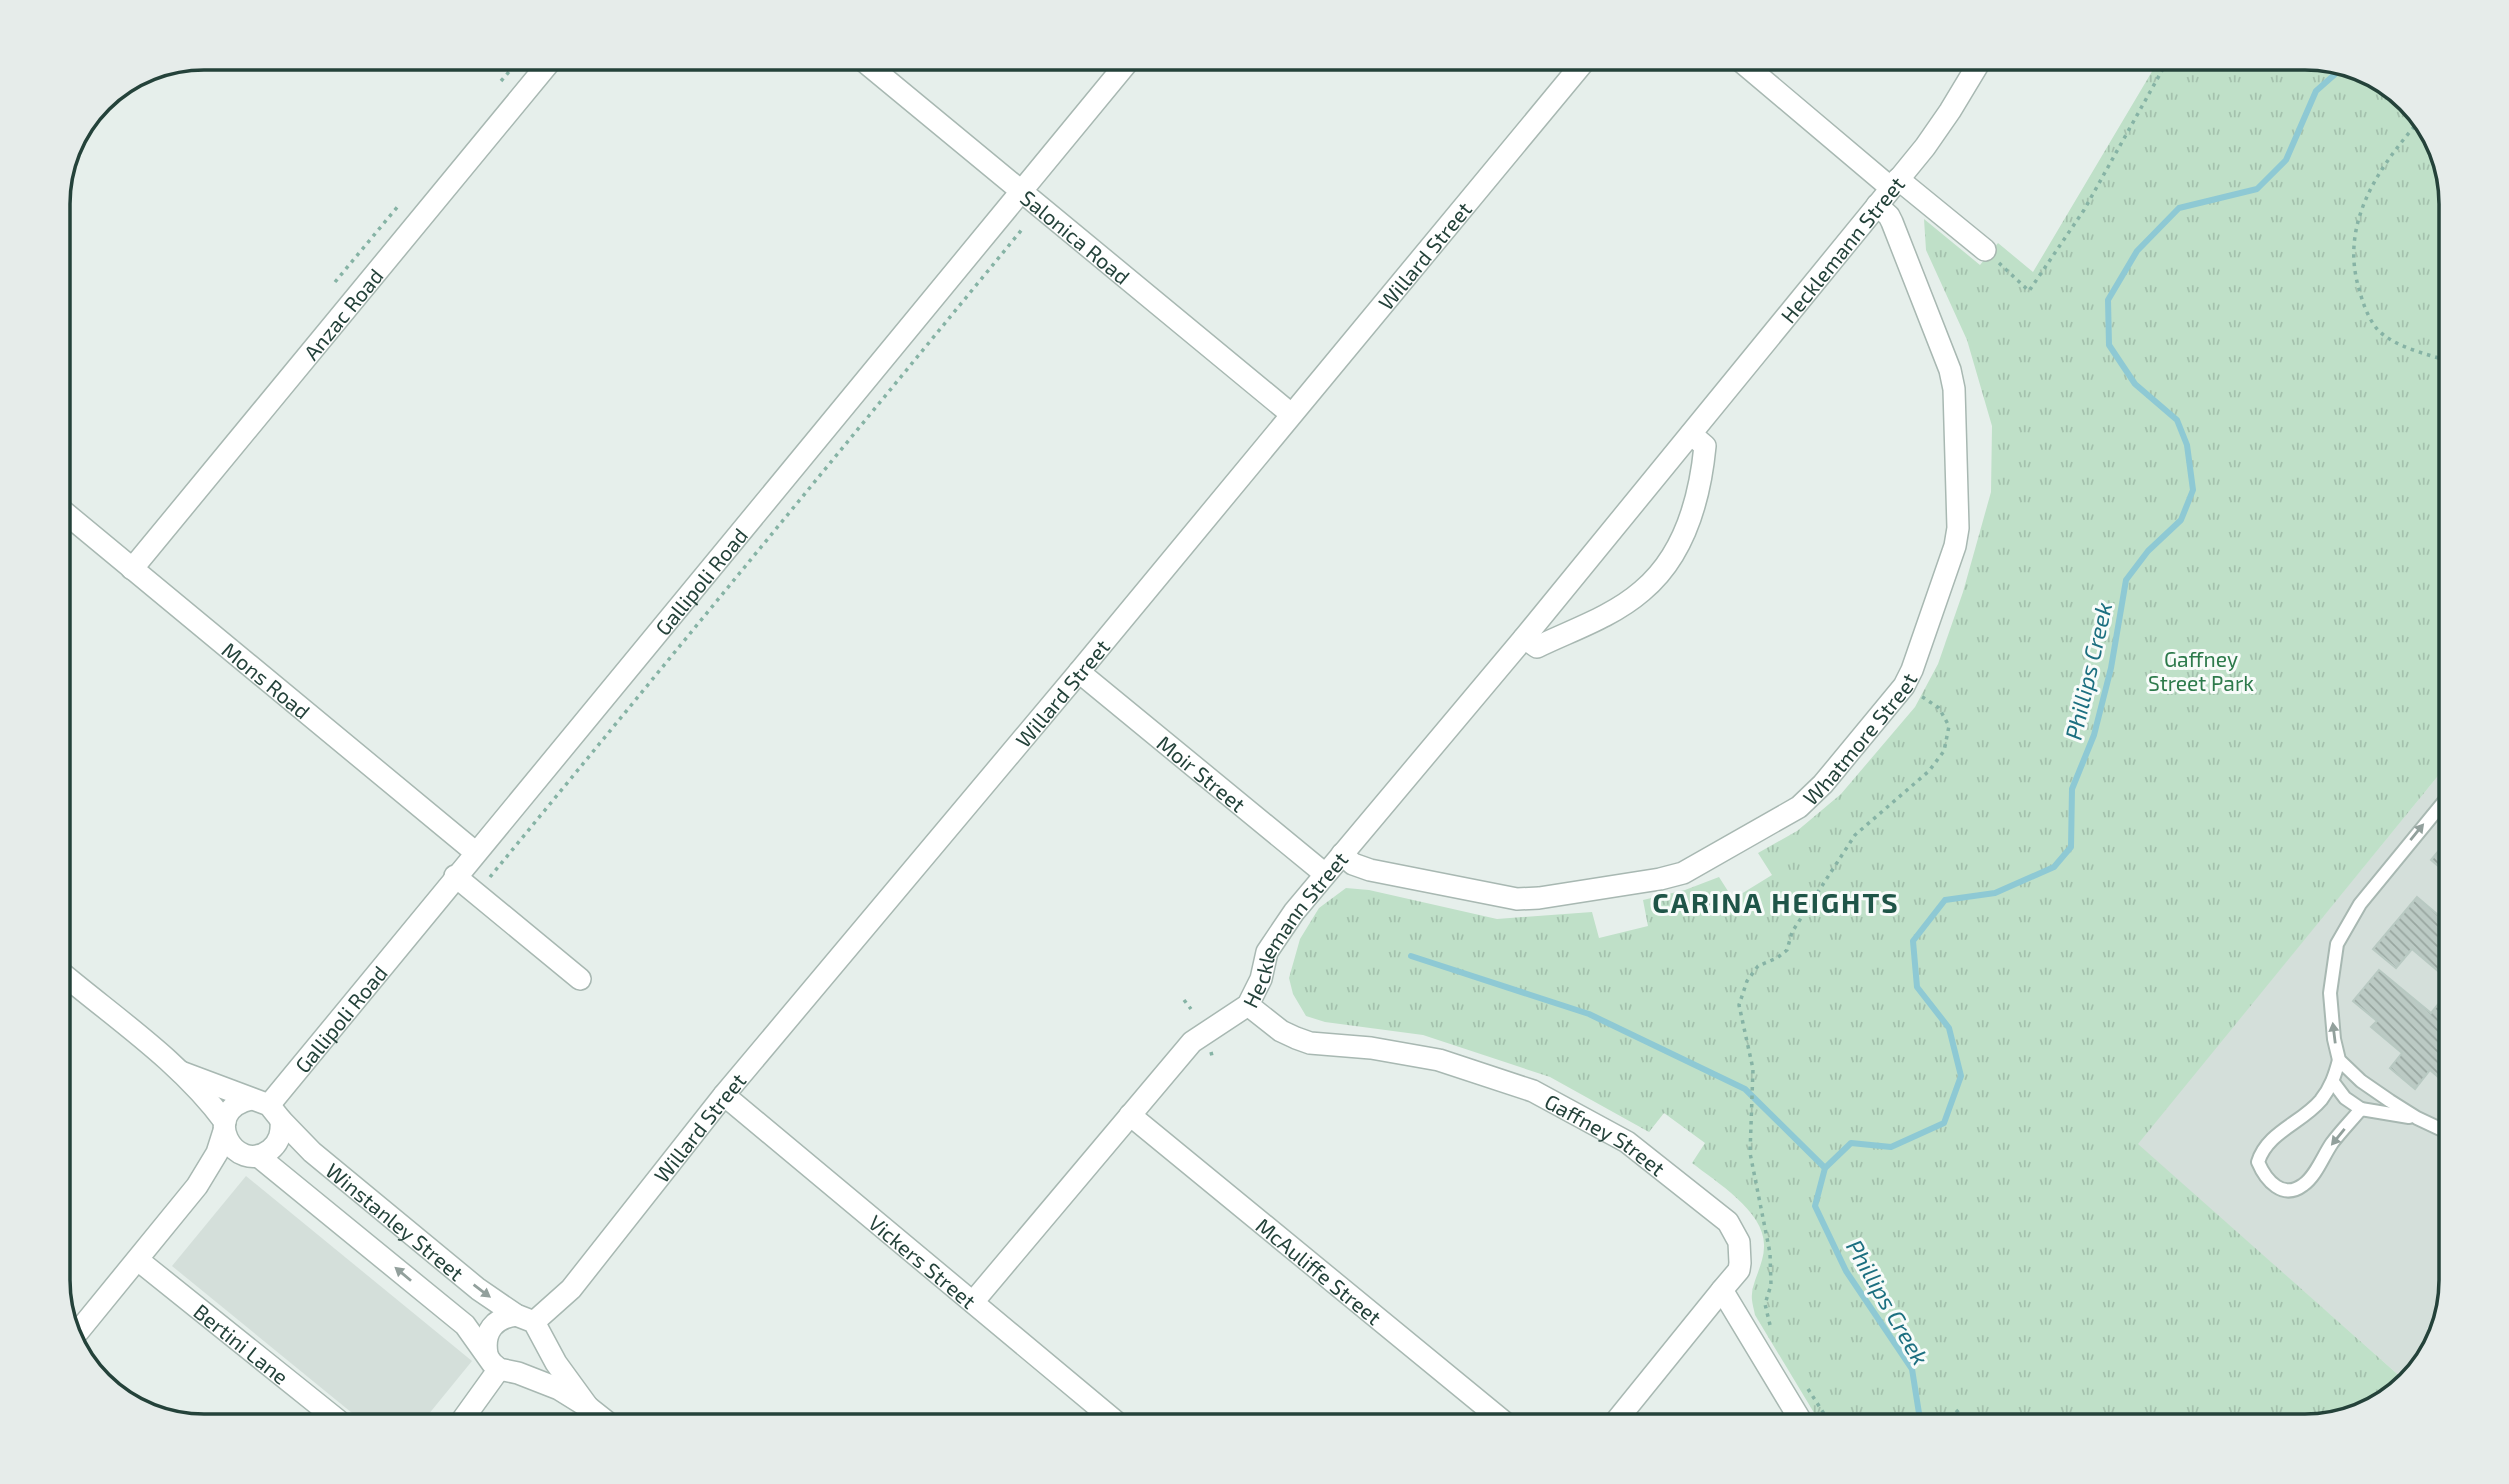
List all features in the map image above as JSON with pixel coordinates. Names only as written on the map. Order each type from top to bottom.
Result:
[{"type":"street","name":"Anzac Road","points":[[132,569],[543,70]]},
{"type":"street","name":"Salonica Road","points":[[874,70],[1291,414]]},
{"type":"street","name":"Gallipoli Road","points":[[267,1108],[455,876],[1121,70]]},
{"type":"street","name":"Willard Street","points":[[531,1325],[571,1289],[724,1095],[1079,672],[1577,70]]},
{"type":"street","points":[[1752,70],[1894,184],[1985,250]]},
{"type":"street","name":"Hecklemann Street","points":[[973,1302],[1192,1041],[1248,1005],[1258,989],[1264,959],[1273,942],[1325,874],[1524,638],[1925,147],[1975,70]]},
{"type":"street","name":"Whatmore Street","points":[[1342,854],[1353,864],[1370,870],[1517,899],[1566,894],[1683,873],[1798,807],[1812,796],[1904,686],[1955,546],[1958,528],[1954,388],[1944,352],[1892,222],[1877,205]]},
{"type":"street","points":[[1524,638],[1536,647],[1615,610],[1643,591],[1668,563],[1689,522],[1703,472],[1706,446],[1691,434]]},
{"type":"street","name":"Mons Road","points":[[70,517],[475,852]]},
{"type":"street","name":"Moir Street","points":[[1079,672],[1325,874]]},
{"type":"street","points":[[455,876],[580,979]]},
{"type":"street","name":"Winstanley Street","points":[[70,980],[181,1072],[205,1096],[225,1127],[232,1148],[253,1156],[465,1325],[502,1365],[559,1389],[597,1414]]},
{"type":"street","name":"Gaffney Street","points":[[1248,1005],[1281,1031],[1296,1038],[1427,1058],[1533,1091],[1627,1142],[1728,1222],[1740,1242],[1739,1270],[1622,1414]]},
{"type":"street","name":"Winstanley Street","points":[[181,1072],[267,1108],[312,1152],[478,1289],[531,1325],[588,1407]]},
{"type":"street","name":"Vickers Street","points":[[724,1095],[1107,1414]]},
{"type":"street","points":[[80,1330],[197,1186],[217,1153],[234,1106],[267,1108],[279,1139],[274,1147],[226,1163],[197,1186]]},
{"type":"street","name":"McAuliffe Street","points":[[1130,1115],[1493,1414]]},
{"type":"street","name":"Bertini Lane","points":[[138,1260],[330,1414]]},
{"type":"street","points":[[1722,1290],[1797,1414]]},
{"type":"street","points":[[498,1320],[531,1325],[544,1348],[535,1365],[502,1365],[485,1345],[491,1327],[498,1320]]},
{"type":"street","points":[[467,1414],[502,1365]]},
{"type":"lane","points":[[2361,1109],[2333,1142],[2305,1184],[2291,1191],[2279,1189],[2264,1176],[2258,1162],[2261,1151],[2319,1102],[2333,1082],[2339,1060],[2334,1039],[2330,993],[2337,944],[2360,904],[2439,808]]},
{"type":"lane","points":[[2339,1060],[2361,1081],[2417,1118],[2439,1128]]},
{"type":"lane","points":[[2333,1082],[2345,1098],[2361,1109],[2417,1118]]},
{"type":"path","points":[[501,81],[511,70]]},
{"type":"path","points":[[1985,250],[2029,290],[2084,210],[2162,70]]},
{"type":"path","points":[[2414,127],[2384,163],[2364,202],[2353,238],[2354,276],[2364,304],[2378,329],[2395,342],[2439,358]]},
{"type":"path","points":[[335,282],[400,205]]},
{"type":"path","points":[[487,879],[1024,226]]},
{"type":"path","points":[[1774,1332],[1768,1321],[1765,1304],[1771,1285],[1770,1252],[1750,1153],[1753,1069],[1739,1005],[1747,981],[1758,966],[1777,958],[1787,950],[1792,932],[1856,835],[1929,771],[1944,751],[1949,726],[1939,708],[1904,686]]},
{"type":"path","points":[[1184,1000],[1191,1009]]},
{"type":"path","points":[[1807,1386],[1824,1414]]},
{"type":"path","points":[[1956,1410],[1960,1414]]},
{"type":"shaded area","points":[[2439,775],[2438,1297],[2429,1331],[2421,1347],[2400,1375],[2137,1144]]},
{"type":"shaded area","points":[[246,1176],[472,1361],[429,1414],[353,1414],[172,1266]]},
{"type":"green space","name":"Gaffney Street Park","points":[[2153,70],[2305,70],[2322,71],[2356,80],[2372,88],[2400,109],[2421,137],[2434,170],[2439,196],[2439,775],[2138,1144],[2399,1376],[2372,1396],[2339,1409],[2305,1414],[1815,1414],[1755,1315],[1752,1294],[1764,1247],[1757,1222],[1738,1199],[1692,1163],[1705,1143],[1664,1113],[1649,1132],[1550,1077],[1423,1035],[1325,1022],[1306,1016],[1293,994],[1289,978],[1300,939],[1319,908],[1346,888],[1369,890],[1497,919],[1592,912],[1599,938],[1648,926],[1643,900],[1685,890],[1719,877],[1733,899],[1772,875],[1758,853],[1797,831],[1841,794],[1915,707],[1938,664],[1963,592],[1991,492],[1992,426],[1967,340],[1926,250],[1924,219],[1980,265],[1998,243],[2033,272]]},
{"type":"building","points":[[2439,850],[2439,867],[2431,860]]},
{"type":"building","points":[[2417,897],[2439,916],[2439,972],[2412,949],[2396,968],[2373,949]]},
{"type":"building","points":[[2379,970],[2431,1013],[2439,1003],[2439,1078],[2430,1070],[2415,1089],[2390,1068],[2402,1053],[2371,1027],[2377,1021],[2353,1001]]},
{"type":"waterway","name":"Phillips Creek","points":[[1919,1414],[1912,1369],[1846,1271],[1815,1206],[1825,1168],[1851,1143],[1891,1147],[1944,1123],[1961,1076],[1949,1028],[1917,987],[1913,941],[1945,900],[1995,893],[2054,867],[2071,847],[2072,789],[2094,735],[2111,668],[2126,580],[2148,551],[2181,520],[2193,490],[2187,445],[2177,420],[2135,384],[2109,345],[2108,300],[2137,251],[2179,208],[2257,189],[2286,160],[2316,91],[2335,74]]},
{"type":"waterway","points":[[1411,956],[1589,1014],[1745,1089],[1825,1168]]},
{"type":"district","name":"CARINA HEIGHTS","points":[[1776,902]]}]
